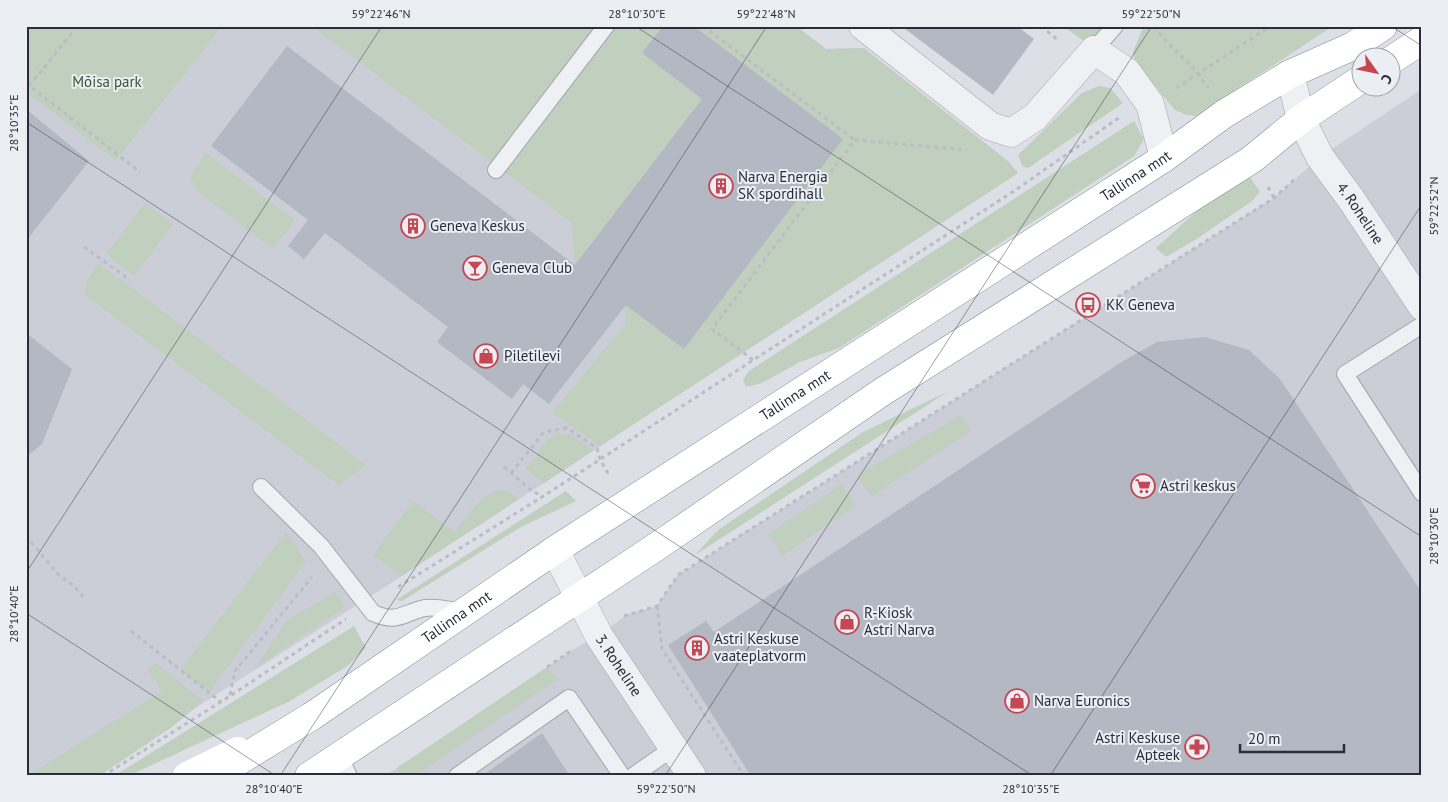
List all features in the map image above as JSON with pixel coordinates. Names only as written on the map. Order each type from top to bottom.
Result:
[{"type":"main road","name":"Tallinna mnt","points":[[214,776],[312,716],[555,550],[1164,158],[1224,114],[1290,74],[1353,46],[1383,26]]},
{"type":"main road","points":[[1400,54],[1422,40]]},
{"type":"main road","points":[[308,776],[344,766],[580,598],[882,392],[1251,160],[1301,119],[1350,87]]},
{"type":"main road","points":[[187,776],[312,716]]},
{"type":"street","points":[[863,26],[990,126],[1011,133],[1036,117],[1094,50],[1127,72],[1150,104],[1164,158]]},
{"type":"street","name":"4. Roheline","points":[[1290,74],[1301,119],[1320,158],[1351,199],[1422,306]]},
{"type":"street","name":"3. Roheline","points":[[555,550],[599,636],[692,776]]},
{"type":"lane","points":[[496,170],[606,26]]},
{"type":"lane","points":[[1094,50],[1115,26]]},
{"type":"lane","points":[[1422,325],[1345,374],[1422,493]]},
{"type":"lane","points":[[261,487],[321,546],[373,613],[385,618],[400,618],[426,608],[465,612]]},
{"type":"lane","points":[[457,776],[570,698],[622,776]]},
{"type":"lane","points":[[633,776],[673,748]]},
{"type":"path","points":[[68,26],[71,34],[28,85],[140,172]]},
{"type":"path","points":[[703,26],[855,140],[970,150]]},
{"type":"path","points":[[1154,26],[1163,39],[1199,72]]},
{"type":"path","points":[[102,776],[221,702],[365,605],[393,590],[542,497],[1014,191],[1120,117],[1150,104],[1271,26]]},
{"type":"path","points":[[752,360],[712,329],[855,140]]},
{"type":"path","points":[[547,667],[579,646],[599,636],[626,615],[657,606],[678,576],[1274,198],[1320,158]]},
{"type":"path","points":[[84,247],[130,280]]},
{"type":"path","points":[[511,473],[544,432],[567,428],[597,448],[600,459]]},
{"type":"path","points":[[504,467],[542,497]]},
{"type":"path","points":[[26,536],[58,574],[74,586],[84,598]]},
{"type":"path","points":[[230,696],[235,671],[314,575]]},
{"type":"path","points":[[657,606],[662,649],[744,776]]},
{"type":"path","points":[[131,631],[221,702]]},
{"type":"shaded area","points":[[223,26],[796,26],[826,49],[864,48],[1018,173],[385,587],[89,776],[26,776],[26,92],[116,161]]},
{"type":"shaded area","name":"Astri keskus","points":[[1422,89],[1422,776],[385,776],[579,646],[599,636],[626,615],[657,606],[678,575],[1274,198],[1320,157]]},
{"type":"green space","name":"Mõisa park","points":[[26,26],[223,26],[116,161],[26,92]]},
{"type":"green space","points":[[312,26],[796,26],[826,49],[864,48],[1008,161],[1018,173],[600,446],[552,413],[626,323],[625,304],[575,265],[572,223]]},
{"type":"green space","points":[[1063,26],[1104,26],[1088,44]]},
{"type":"green space","points":[[1152,26],[1333,26],[1196,116],[1187,115],[1175,110],[1135,62],[1133,52],[1142,30]]},
{"type":"green space","points":[[1099,86],[1110,88],[1123,103],[1028,168],[1022,166],[1018,155],[1082,93]]},
{"type":"green space","points":[[1134,121],[1144,139],[1134,156],[839,348],[800,362],[762,383],[746,387],[743,380],[749,371]]},
{"type":"green space","points":[[206,153],[295,220],[273,249],[198,192],[191,179],[192,173]]},
{"type":"green space","points":[[1247,173],[1260,192],[1252,201],[1195,240],[1166,257],[1156,248],[1200,208]]},
{"type":"green space","points":[[145,203],[173,224],[134,276],[106,254]]},
{"type":"green space","points":[[98,263],[366,465],[339,485],[84,294],[87,281]]},
{"type":"green space","points":[[947,392],[695,555],[718,530],[863,432]]},
{"type":"green space","points":[[961,415],[971,431],[872,496],[856,476]]},
{"type":"green space","points":[[558,433],[569,434],[594,450],[544,483],[526,469],[550,437]]},
{"type":"green space","points":[[842,484],[855,506],[782,556],[768,534]]},
{"type":"green space","points":[[499,490],[509,492],[519,499],[401,576],[373,555],[413,501],[455,532],[479,502]]},
{"type":"green space","points":[[566,491],[576,501],[521,527],[402,601],[396,600]]},
{"type":"green space","points":[[286,532],[306,562],[209,692],[180,670]]},
{"type":"green space","points":[[335,592],[345,607],[255,668],[288,620]]},
{"type":"green space","points":[[354,626],[366,648],[346,667],[288,702],[128,776],[114,776]]},
{"type":"green space","points":[[156,663],[203,701],[172,727],[99,776],[27,776],[162,691],[148,670]]},
{"type":"green space","points":[[547,667],[558,679],[415,776],[401,776],[397,768]]},
{"type":"building","points":[[663,26],[694,26],[843,139],[684,349],[626,305],[549,404],[523,384],[512,399],[437,342],[448,327],[325,233],[304,259],[288,246],[308,220],[211,146],[287,46],[575,265],[702,99],[642,53]]},
{"type":"building","points":[[901,26],[1017,26],[1034,39],[993,95]]},
{"type":"building","points":[[26,109],[89,161],[26,241]]},
{"type":"building","points":[[26,333],[72,369],[42,444],[26,457]]},
{"type":"building","name":"Astri keskus","points":[[1205,337],[1249,350],[1280,379],[1422,593],[1422,776],[751,776],[668,645],[706,621],[714,632],[1123,361],[1157,342]]},
{"type":"building","points":[[542,733],[570,776],[482,776]]},
{"type":"place","name":"Narva Energia SK spordihall","points":[[721,186]]},
{"type":"place","name":"Geneva Keskus","points":[[413,226]]},
{"type":"place","name":"Geneva Club","points":[[475,268]]},
{"type":"place","name":"KK Geneva","points":[[1088,305]]},
{"type":"place","name":"Piletilevi","points":[[486,356]]},
{"type":"place","name":"Astri keskus","points":[[1143,486]]},
{"type":"place","name":"R-Kiosk Astri Narva","points":[[847,622]]},
{"type":"place","name":"Astri Keskuse vaateplatvorm","points":[[697,648]]},
{"type":"place","name":"Narva Euronics","points":[[1017,701]]},
{"type":"place","name":"Astri Keskuse Apteek","points":[[1197,747]]}]
